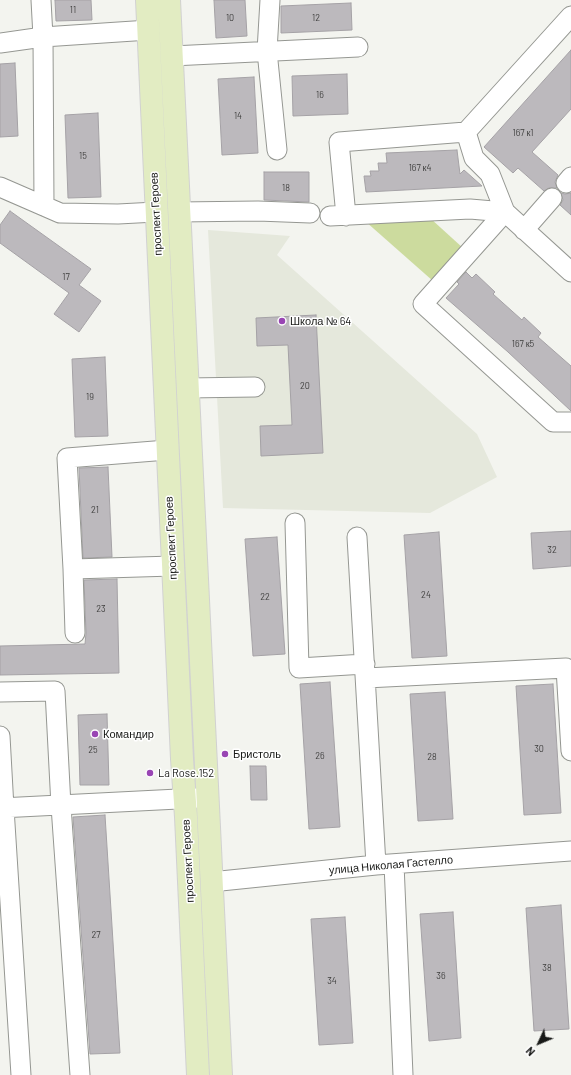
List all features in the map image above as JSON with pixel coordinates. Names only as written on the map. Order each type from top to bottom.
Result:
[{"type":"main road","name":"проспект Героев","points":[[147,0],[167,450],[198,1075]]},
{"type":"main road","name":"проспект Героев","points":[[169,0],[221,1075]]},
{"type":"street","points":[[41,0],[43,37],[44,206]]},
{"type":"street","points":[[270,0],[267,51],[276,150]]},
{"type":"street","points":[[505,212],[470,209],[338,216],[339,142],[466,132],[571,16]]},
{"type":"street","points":[[0,43],[43,37],[149,30]]},
{"type":"street","points":[[172,56],[358,47]]},
{"type":"street","points":[[466,132],[474,158],[490,174],[505,212],[571,272]]},
{"type":"street","points":[[0,187],[60,213],[118,214],[156,212]]},
{"type":"street","points":[[524,230],[552,198]]},
{"type":"street","points":[[179,212],[258,211],[310,213]]},
{"type":"street","points":[[505,212],[423,304],[552,422],[571,422]]},
{"type":"street","points":[[188,388],[255,387]]},
{"type":"street","points":[[75,633],[67,458],[167,450]]},
{"type":"street","points":[[295,523],[299,668],[365,671],[566,668],[571,751]]},
{"type":"street","points":[[358,537],[365,671],[385,865],[403,1075]]},
{"type":"street","points":[[73,569],[173,566]]},
{"type":"street","points":[[0,692],[55,691],[61,806],[80,1075]]},
{"type":"street","points":[[0,736],[2,808],[22,1075]]},
{"type":"street","points":[[2,808],[207,798]]},
{"type":"street","name":"улица Николая Гастелло","points":[[211,882],[385,865],[571,850]]},
{"type":"shaded area","name":"Школа № 64","points":[[208,230],[290,236],[277,255],[477,434],[497,477],[430,513],[223,508]]},
{"type":"green space","points":[[430,218],[463,248],[433,281],[365,221]]},
{"type":"building","points":[[55,0],[91,0],[92,20],[56,21]]},
{"type":"building","points":[[214,0],[245,0],[247,36],[216,38]]},
{"type":"building","points":[[351,3],[352,30],[281,33],[281,6]]},
{"type":"building","points":[[571,50],[571,109],[532,152],[558,175],[555,182],[557,188],[549,188],[544,191],[518,168],[513,173],[484,147]]},
{"type":"building","points":[[15,63],[18,136],[0,137],[0,64]]},
{"type":"building","points":[[347,74],[348,114],[293,116],[292,76]]},
{"type":"building","points":[[254,77],[258,153],[222,155],[218,79]]},
{"type":"building","points":[[98,113],[101,197],[68,198],[65,115]]},
{"type":"building","points":[[457,150],[460,174],[464,170],[482,186],[366,192],[364,176],[371,176],[370,171],[379,171],[378,163],[387,163],[386,153]]},
{"type":"building","points":[[264,172],[309,172],[309,202],[264,200]]},
{"type":"building","points":[[561,193],[571,193],[571,215],[560,205],[563,200]]},
{"type":"building","points":[[10,211],[91,269],[79,285],[101,301],[79,332],[54,314],[69,293],[0,243],[0,225]]},
{"type":"building","points":[[466,272],[472,278],[476,274],[495,292],[493,294],[522,320],[524,317],[541,333],[538,337],[571,366],[571,411],[508,352],[446,298],[459,284],[457,282]]},
{"type":"building","points":[[316,315],[323,453],[261,456],[260,426],[292,425],[288,345],[257,346],[256,318]]},
{"type":"building","points":[[105,357],[108,436],[75,437],[72,359]]},
{"type":"building","points":[[108,467],[112,557],[83,558],[79,468]]},
{"type":"building","points":[[571,531],[571,566],[533,569],[531,533]]},
{"type":"building","points":[[439,532],[447,656],[412,658],[404,535]]},
{"type":"building","points":[[277,537],[285,654],[253,656],[245,539]]},
{"type":"building","points":[[117,579],[119,673],[0,675],[0,646],[85,644],[84,580]]},
{"type":"building","points":[[330,682],[340,827],[309,829],[300,684]]},
{"type":"building","points":[[553,684],[561,813],[524,815],[516,686]]},
{"type":"building","points":[[445,692],[453,819],[418,821],[410,694]]},
{"type":"building","points":[[107,714],[109,785],[80,785],[78,715]]},
{"type":"building","points":[[250,766],[266,766],[267,800],[251,800]]},
{"type":"building","points":[[105,815],[120,1053],[90,1054],[73,817]]},
{"type":"building","points":[[561,905],[569,1029],[534,1031],[526,908]]},
{"type":"building","points":[[453,912],[461,1038],[429,1041],[420,914]]},
{"type":"building","points":[[345,917],[353,1043],[319,1045],[311,919]]},
{"type":"place","name":"Школа № 64","points":[[282,321]]},
{"type":"place","name":"Командир","points":[[95,734]]},
{"type":"place","name":"Бристоль","points":[[225,754]]},
{"type":"place","name":"La Rose.152","points":[[150,773]]}]
